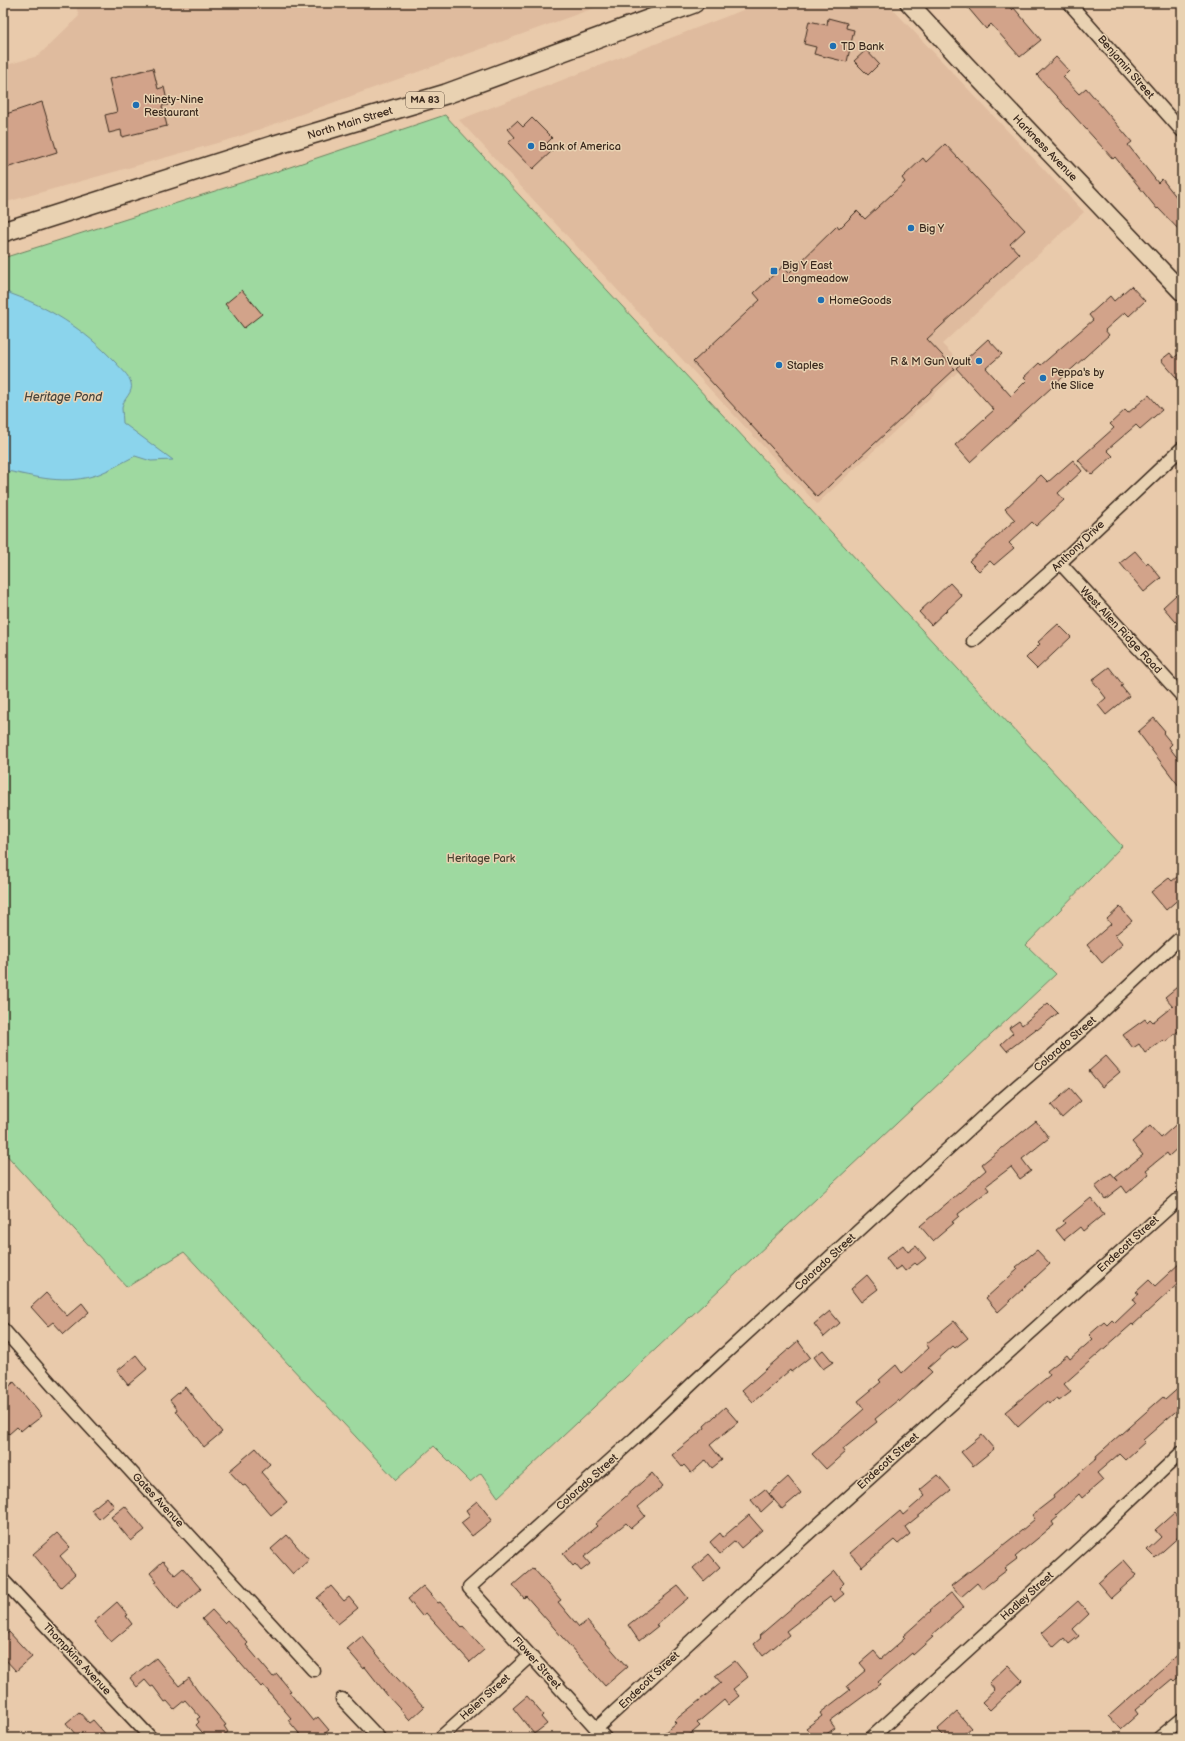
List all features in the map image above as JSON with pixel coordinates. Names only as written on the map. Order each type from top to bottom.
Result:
[{"type":"main road","name":"North Main Street","points":[[3,232],[272,146],[446,94],[694,3]]},
{"type":"main road","name":"Harkness Avenue","points":[[909,3],[1182,292]]},
{"type":"street","name":"Benjamin Street","points":[[1069,3],[1182,131]]},
{"type":"street","name":"Anthony Drive","points":[[973,641],[1060,563],[1182,448]]},
{"type":"street","name":"West Allen Ridge Road","points":[[1060,563],[1182,696]]},
{"type":"street","name":"Colorado Street","points":[[469,1588],[635,1438],[1001,1100],[1083,1029],[1182,936]]},
{"type":"street","name":"Endecott Street","points":[[601,1734],[748,1588],[1182,1196]]},
{"type":"street","name":"Gates Avenue","points":[[3,1329],[60,1394],[313,1670]]},
{"type":"street","name":"Hadley Street","points":[[871,1738],[1090,1539],[1182,1452]]},
{"type":"street","name":"Thompkins Avenue","points":[[3,1580],[151,1738]]},
{"type":"street","name":"Flower Street","points":[[469,1588],[601,1734]]},
{"type":"street","name":"Helen Street","points":[[440,1738],[530,1656]]},
{"type":"street","points":[[342,1699],[379,1738]]},
{"type":"street","points":[[1159,1738],[1182,1719]]},
{"type":"shaded area","points":[[75,3],[608,3],[235,138],[3,203],[3,66],[38,56],[79,16]]},
{"type":"shaded area","points":[[761,3],[887,3],[1084,212],[942,344],[964,366],[817,504],[459,120]]},
{"type":"green space","name":"Heritage Park","points":[[445,115],[1122,846],[1026,945],[1056,974],[498,1497],[481,1473],[470,1482],[434,1446],[396,1480],[184,1252],[127,1287],[3,1151],[3,258],[272,173]]},
{"type":"water","name":"Heritage Pond","points":[[3,291],[50,311],[78,329],[104,351],[125,372],[131,383],[132,387],[130,393],[124,401],[122,408],[123,423],[173,460],[151,461],[135,456],[113,468],[87,478],[63,480],[39,478],[3,470]]},
{"type":"building","points":[[964,3],[1007,3],[1012,10],[1014,8],[1041,40],[1020,57],[991,24],[986,29]]},
{"type":"building","name":"TD Bank","points":[[828,18],[847,23],[846,28],[854,30],[847,62],[814,54],[816,47],[804,44],[809,21],[827,25]]},
{"type":"building","points":[[866,50],[879,64],[868,75],[854,61]]},
{"type":"building","points":[[1056,57],[1069,71],[1063,77],[1079,94],[1086,88],[1132,142],[1128,145],[1158,183],[1162,179],[1182,204],[1182,233],[1158,208],[1157,209],[1115,157],[1113,159],[1037,75]]},
{"type":"building","points":[[153,68],[158,89],[164,87],[168,105],[162,106],[167,126],[122,137],[121,130],[109,133],[105,115],[117,112],[109,79]]},
{"type":"building","points":[[42,102],[57,152],[3,169],[3,115]]},
{"type":"building","name":"Bank of America","points":[[532,118],[552,138],[547,143],[553,150],[533,169],[508,143],[515,137],[508,129],[517,121],[523,127]]},
{"type":"building","points":[[945,144],[1025,230],[1010,244],[1019,254],[927,339],[955,369],[817,497],[693,362],[760,300],[754,293],[783,266],[789,273],[837,226],[839,229],[857,211],[865,219],[905,182],[902,178],[923,158],[926,162]]},
{"type":"building","points":[[1131,286],[1145,301],[1129,316],[1125,312],[1105,330],[1109,335],[970,462],[955,445],[994,410],[956,368],[988,339],[1002,354],[986,368],[1011,396],[1027,380],[1024,377],[1039,363],[1041,365],[1093,320],[1089,315],[1110,296],[1114,301]]},
{"type":"building","points":[[242,290],[262,314],[244,328],[225,304]]},
{"type":"building","points":[[1182,351],[1182,384],[1161,360],[1170,353],[1174,358]]},
{"type":"building","points":[[1149,395],[1162,410],[1140,429],[1136,425],[1107,450],[1113,456],[1092,475],[1078,460],[1114,428],[1110,424],[1125,410],[1128,413]]},
{"type":"building","points":[[1073,460],[1082,471],[1058,493],[1064,500],[1036,526],[1032,522],[1009,543],[1014,548],[994,565],[990,561],[979,571],[969,561],[1015,520],[1005,509],[1041,475],[1048,482]]},
{"type":"building","points":[[1135,551],[1146,564],[1148,562],[1161,578],[1144,592],[1120,563]]},
{"type":"building","points":[[950,583],[962,596],[931,625],[919,612]]},
{"type":"building","points":[[1176,595],[1182,601],[1182,629],[1163,607]]},
{"type":"building","points":[[1058,624],[1071,637],[1037,669],[1026,658],[1040,644],[1038,642]]},
{"type":"building","points":[[1109,667],[1123,685],[1121,686],[1129,696],[1106,715],[1098,705],[1106,698],[1092,680]]},
{"type":"building","points":[[1154,718],[1165,731],[1163,733],[1172,744],[1169,747],[1182,764],[1182,790],[1138,732]]},
{"type":"building","points":[[1182,873],[1182,896],[1166,910],[1151,892],[1169,878],[1172,881]]},
{"type":"building","points":[[1120,907],[1132,921],[1115,935],[1123,944],[1102,963],[1087,945],[1111,924],[1107,919]]},
{"type":"building","points":[[1182,983],[1182,1028],[1165,1042],[1163,1040],[1145,1053],[1139,1044],[1133,1048],[1123,1035],[1145,1019],[1147,1022],[1150,1019],[1153,1022],[1173,1006],[1165,997]]},
{"type":"building","points":[[1048,1003],[1058,1013],[1007,1051],[1001,1044],[1013,1033],[1009,1028],[1019,1021],[1022,1025]]},
{"type":"building","points":[[1106,1056],[1120,1072],[1102,1087],[1089,1071]]},
{"type":"building","points":[[1070,1088],[1081,1101],[1062,1118],[1051,1105]]},
{"type":"building","points":[[1182,1119],[1182,1144],[1169,1156],[1167,1153],[1146,1170],[1149,1174],[1127,1193],[1122,1186],[1105,1199],[1095,1186],[1111,1173],[1118,1181],[1115,1177],[1143,1155],[1132,1142],[1150,1126],[1161,1138]]},
{"type":"building","points":[[1036,1121],[1049,1138],[1022,1159],[1031,1171],[1020,1179],[1011,1167],[986,1186],[989,1190],[958,1214],[959,1216],[952,1222],[954,1223],[933,1241],[920,1226],[986,1170],[982,1164]]},
{"type":"building","points":[[1091,1198],[1104,1214],[1083,1231],[1080,1227],[1064,1240],[1056,1230],[1065,1223],[1063,1221]]},
{"type":"building","points":[[903,1245],[908,1252],[916,1246],[926,1258],[917,1265],[915,1263],[905,1271],[901,1266],[895,1270],[886,1258]]},
{"type":"building","points":[[1037,1250],[1050,1264],[998,1312],[986,1298],[1018,1269],[1016,1267]]},
{"type":"building","points":[[1182,1261],[1182,1280],[1133,1325],[1132,1324],[1064,1384],[1071,1392],[1059,1401],[1057,1398],[1049,1404],[1047,1401],[1018,1427],[1005,1412],[1050,1375],[1047,1371],[1067,1355],[1070,1359],[1093,1339],[1089,1335],[1104,1322],[1107,1325],[1112,1320],[1115,1323],[1136,1303],[1133,1299],[1139,1294],[1136,1292],[1149,1280],[1155,1286]]},
{"type":"building","points":[[867,1275],[878,1289],[861,1302],[851,1289]]},
{"type":"building","points":[[46,1293],[67,1316],[82,1303],[89,1312],[64,1334],[53,1322],[48,1326],[31,1307]]},
{"type":"building","points":[[830,1311],[840,1323],[824,1337],[814,1324]]},
{"type":"building","points":[[954,1321],[968,1338],[955,1348],[953,1346],[928,1368],[932,1372],[899,1402],[898,1400],[875,1419],[877,1422],[843,1449],[845,1452],[826,1469],[812,1454],[864,1409],[858,1401],[881,1382],[879,1380],[896,1365],[902,1373],[929,1348],[926,1344]]},
{"type":"building","points":[[798,1341],[810,1357],[791,1372],[790,1370],[753,1402],[742,1390]]},
{"type":"building","points":[[823,1350],[833,1362],[823,1369],[814,1357]]},
{"type":"building","points":[[136,1355],[147,1369],[128,1385],[117,1371]]},
{"type":"building","points":[[14,1382],[42,1416],[21,1431],[17,1427],[9,1434],[3,1427],[3,1392]]},
{"type":"building","points":[[1182,1385],[1182,1406],[1143,1440],[1145,1442],[1125,1460],[1119,1454],[1097,1473],[1103,1480],[1082,1498],[1079,1494],[1056,1515],[1058,1517],[1052,1522],[1054,1525],[1015,1557],[1017,1559],[1005,1568],[1007,1570],[982,1589],[977,1583],[961,1597],[951,1586],[1035,1519],[1032,1515],[1054,1498],[1053,1496],[1097,1458],[1096,1456],[1163,1397],[1165,1400]]},
{"type":"building","points":[[185,1387],[222,1432],[204,1447],[176,1411],[177,1409],[170,1400]]},
{"type":"building","points":[[725,1407],[738,1422],[710,1445],[722,1460],[712,1468],[706,1460],[691,1473],[684,1465],[682,1467],[672,1455],[705,1428],[704,1426]]},
{"type":"building","points":[[982,1435],[994,1449],[973,1466],[961,1452]]},
{"type":"building","points":[[256,1448],[270,1464],[261,1472],[287,1502],[271,1515],[245,1485],[243,1486],[229,1471]]},
{"type":"building","points":[[652,1473],[663,1486],[638,1507],[645,1516],[631,1528],[626,1523],[584,1557],[590,1564],[581,1571],[575,1564],[573,1566],[563,1554],[597,1526],[595,1524]]},
{"type":"building","points":[[938,1475],[951,1490],[905,1527],[910,1534],[898,1544],[894,1540],[862,1567],[850,1553],[900,1511],[903,1515],[925,1496],[920,1490]]},
{"type":"building","points":[[788,1477],[801,1493],[782,1509],[769,1494]]},
{"type":"building","points":[[765,1489],[774,1500],[761,1512],[751,1500]]},
{"type":"building","points":[[107,1497],[114,1506],[99,1519],[91,1510]]},
{"type":"building","points":[[477,1501],[492,1520],[472,1536],[461,1523],[470,1516],[466,1510]]},
{"type":"building","points":[[125,1506],[145,1530],[131,1541],[111,1517]]},
{"type":"building","points":[[1174,1513],[1182,1523],[1182,1534],[1155,1558],[1147,1550],[1161,1537],[1155,1530]]},
{"type":"building","points":[[749,1515],[762,1530],[741,1548],[735,1541],[720,1554],[710,1542],[720,1533],[723,1537]]},
{"type":"building","points":[[57,1533],[70,1547],[60,1556],[75,1574],[61,1587],[33,1554]]},
{"type":"building","points":[[287,1535],[309,1560],[293,1574],[271,1549]]},
{"type":"building","points":[[709,1554],[720,1567],[704,1581],[693,1568]]},
{"type":"building","points":[[1124,1560],[1137,1575],[1111,1598],[1098,1583]]},
{"type":"building","points":[[163,1561],[175,1575],[183,1568],[201,1589],[177,1610],[155,1583],[157,1582],[150,1573]]},
{"type":"building","points":[[533,1568],[561,1600],[558,1602],[579,1627],[587,1621],[627,1667],[605,1686],[526,1596],[524,1598],[513,1585]]},
{"type":"building","points":[[835,1571],[844,1583],[839,1588],[844,1594],[834,1602],[830,1597],[786,1631],[789,1635],[763,1656],[754,1644],[761,1638],[759,1636]]},
{"type":"building","points":[[331,1586],[344,1601],[349,1597],[358,1608],[338,1624],[317,1598]]},
{"type":"building","points":[[423,1586],[438,1603],[440,1602],[462,1627],[463,1626],[484,1650],[470,1662],[426,1613],[422,1616],[408,1599]]},
{"type":"building","points":[[678,1586],[688,1598],[656,1625],[658,1626],[639,1641],[628,1625]]},
{"type":"building","points":[[952,1592],[964,1607],[931,1636],[933,1637],[913,1655],[912,1653],[878,1682],[880,1684],[830,1721],[835,1728],[821,1738],[814,1738],[806,1728],[822,1716],[820,1713],[850,1690],[847,1686],[866,1670],[860,1663],[874,1651],[881,1659],[905,1638],[903,1636],[931,1611],[930,1610]]},
{"type":"building","points":[[1078,1601],[1089,1614],[1073,1629],[1079,1636],[1069,1644],[1064,1638],[1054,1647],[1042,1633]]},
{"type":"building","points":[[117,1602],[128,1615],[126,1616],[132,1624],[111,1642],[94,1622]]},
{"type":"building","points":[[212,1610],[224,1623],[227,1620],[248,1643],[246,1645],[273,1677],[277,1674],[291,1691],[289,1692],[313,1721],[318,1717],[329,1730],[319,1738],[303,1738],[288,1720],[291,1718],[263,1685],[261,1687],[202,1619]]},
{"type":"building","points":[[9,1632],[32,1657],[16,1671],[3,1657],[3,1637]]},
{"type":"building","points":[[362,1636],[396,1677],[424,1707],[410,1720],[387,1695],[365,1667],[364,1669],[347,1649]]},
{"type":"building","points":[[1182,1651],[1182,1674],[1174,1681],[1172,1679],[1135,1710],[1138,1714],[1121,1729],[1109,1716]]},
{"type":"building","points":[[156,1658],[179,1686],[189,1678],[226,1725],[224,1726],[228,1732],[220,1738],[207,1738],[196,1725],[199,1722],[197,1719],[200,1717],[185,1700],[174,1709],[167,1701],[165,1702],[153,1686],[151,1687],[145,1680],[137,1687],[130,1678]]},
{"type":"building","points":[[735,1661],[748,1677],[733,1689],[739,1696],[728,1705],[724,1700],[697,1723],[700,1726],[686,1738],[658,1738],[676,1723],[674,1721],[721,1683],[715,1676]]},
{"type":"building","points":[[1008,1665],[1022,1680],[990,1710],[982,1702],[995,1690],[989,1683]]},
{"type":"building","points":[[527,1696],[543,1715],[541,1717],[547,1724],[534,1734],[513,1708]]},
{"type":"building","points":[[79,1712],[89,1723],[93,1720],[109,1738],[85,1738],[80,1732],[76,1735],[66,1723]]},
{"type":"building","points":[[957,1712],[971,1728],[959,1738],[945,1738],[937,1730]]},
{"type":"place","name":"TD Bank","points":[[833,46]]},
{"type":"place","name":"Ninety-Nine Restaurant","points":[[136,105]]},
{"type":"place","name":"Bank of America","points":[[531,146]]},
{"type":"place","name":"Big Y","points":[[911,228]]},
{"type":"place","name":"Big Y East Longmeadow","points":[[774,271]]},
{"type":"place","name":"HomeGoods","points":[[821,300]]},
{"type":"place","name":"R & M Gun Vault","points":[[979,361]]},
{"type":"place","name":"Staples","points":[[779,365]]},
{"type":"place","name":"Peppa's by the Slice","points":[[1043,378]]}]
